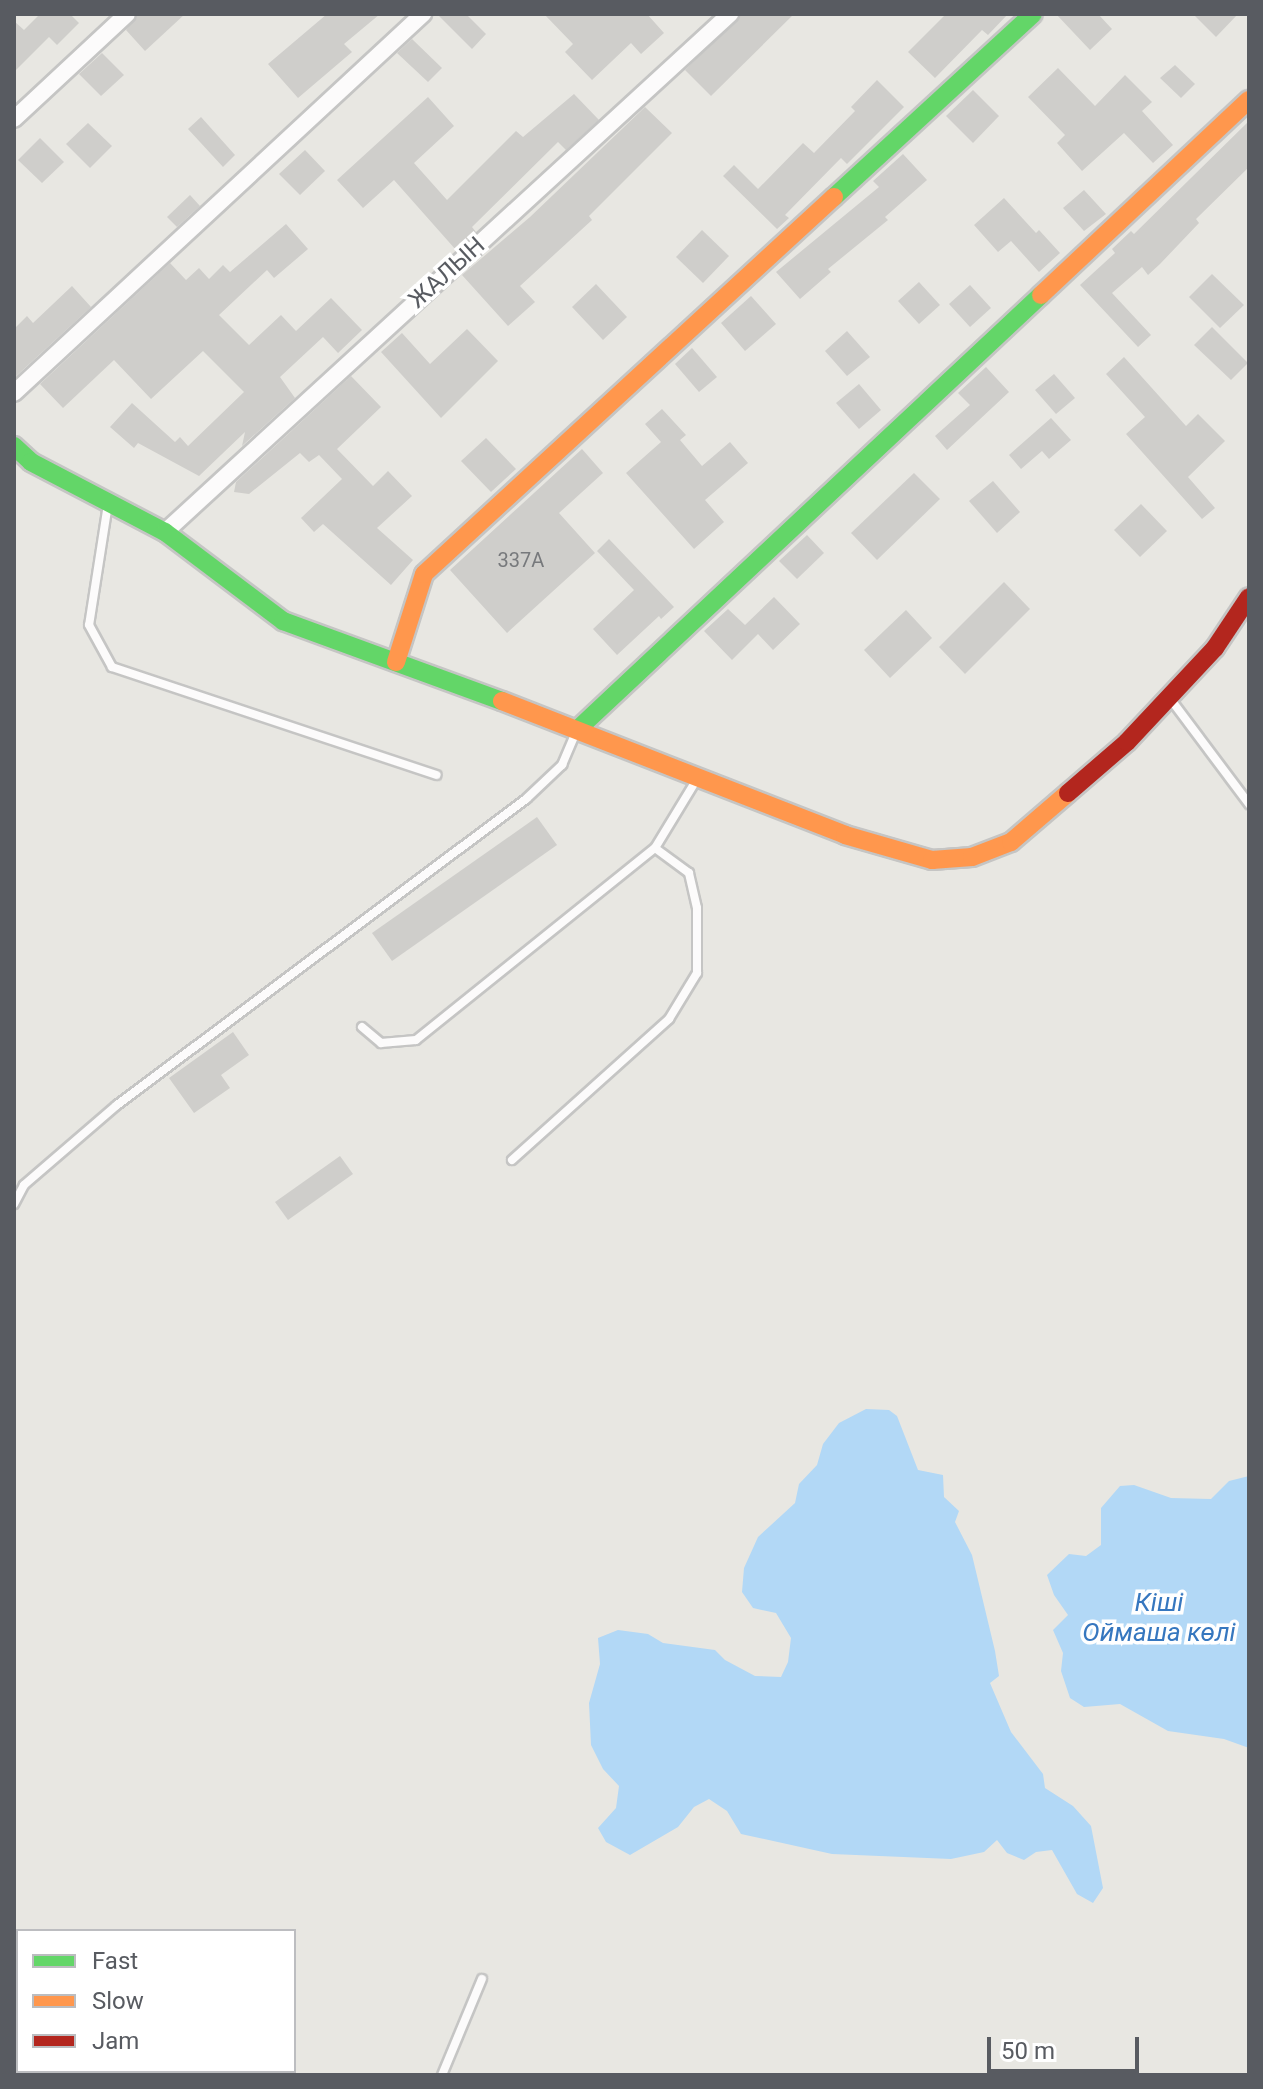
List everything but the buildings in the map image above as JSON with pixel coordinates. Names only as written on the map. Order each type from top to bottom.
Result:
[{"type":"street","points":[[14,119],[127,14]]},
{"type":"street","points":[[14,393],[423,14]]},
{"type":"street","name":"ЖАЛЫН","points":[[165,532],[730,14]]},
{"type":"street","points":[[396,662],[424,574],[1033,14]]},
{"type":"street","points":[[578,729],[1249,100]]},
{"type":"street","points":[[14,446],[31,462],[165,532],[283,621],[578,729],[859,839],[932,860],[972,857],[1011,842],[1127,742],[1215,648],[1249,597]]},
{"type":"lane","points":[[108,501],[89,625],[112,667],[436,775]]},
{"type":"lane","points":[[1169,697],[1249,804]]},
{"type":"lane","points":[[14,1204],[24,1185],[117,1105],[526,799],[562,765],[578,729]]},
{"type":"lane","points":[[362,1027],[381,1043],[416,1040],[655,848],[697,778]]},
{"type":"lane","points":[[512,1160],[669,1019],[697,973],[697,908],[689,873],[655,848]]},
{"type":"lane","points":[[442,2075],[482,1979]]},
{"type":"water","points":[[866,1409],[889,1410],[897,1416],[918,1470],[943,1475],[944,1497],[959,1511],[955,1522],[972,1555],[995,1651],[999,1676],[990,1683],[1011,1732],[1043,1774],[1045,1788],[1073,1806],[1091,1826],[1103,1888],[1093,1903],[1077,1894],[1052,1850],[1036,1852],[1024,1860],[1007,1853],[997,1840],[984,1852],[951,1859],[832,1854],[741,1834],[727,1811],[709,1799],[694,1807],[678,1827],[630,1855],[606,1842],[598,1828],[616,1808],[619,1786],[603,1769],[591,1745],[589,1703],[600,1664],[598,1638],[618,1630],[648,1634],[663,1643],[715,1650],[725,1660],[755,1676],[781,1677],[788,1662],[791,1638],[776,1613],[753,1608],[742,1592],[744,1568],[758,1537],[795,1503],[799,1484],[817,1465],[823,1444],[839,1423]]},
{"type":"water","name":"Кіші Оймаша көлi","points":[[1249,1476],[1249,1748],[1224,1739],[1168,1731],[1120,1704],[1084,1707],[1070,1698],[1061,1671],[1063,1653],[1053,1630],[1068,1615],[1054,1595],[1047,1575],[1069,1554],[1086,1556],[1101,1545],[1101,1508],[1120,1486],[1134,1485],[1171,1498],[1211,1499],[1229,1481]]},
{"type":"traffic: fast","points":[[834,197],[1033,14]]},
{"type":"traffic: fast","points":[[578,729],[1041,295]]},
{"type":"traffic: fast","points":[[14,446],[31,462],[165,532],[283,621],[502,701]]},
{"type":"traffic: slow","points":[[1041,295],[1249,100]]},
{"type":"traffic: slow","points":[[396,662],[424,574],[834,197]]},
{"type":"traffic: slow","points":[[502,701],[845,835],[932,860],[972,857],[1011,842],[1068,793]]},
{"type":"traffic: jam","points":[[1068,793],[1127,742],[1215,648],[1249,597]]}]
